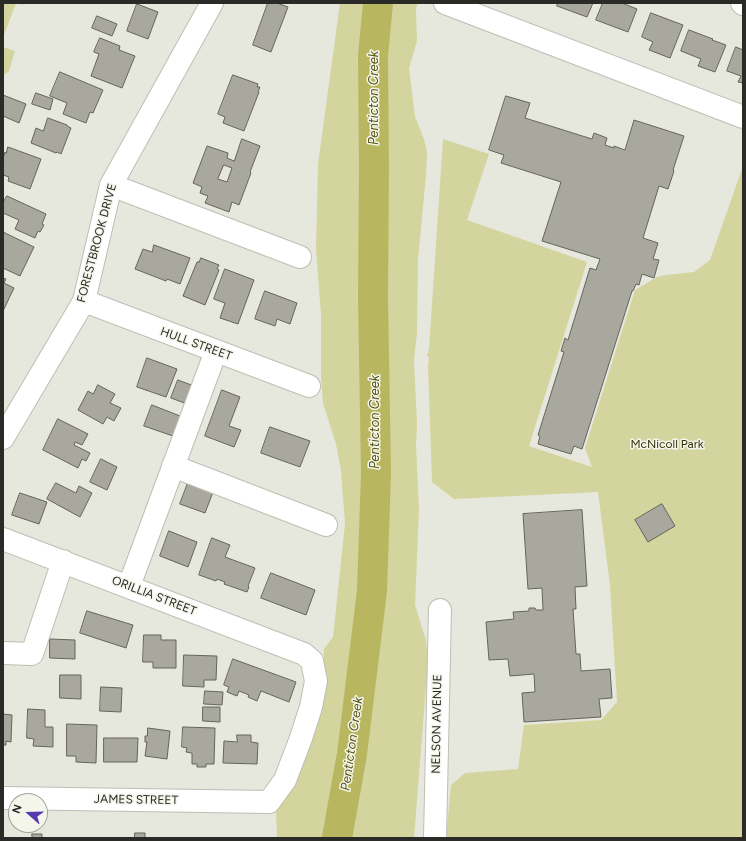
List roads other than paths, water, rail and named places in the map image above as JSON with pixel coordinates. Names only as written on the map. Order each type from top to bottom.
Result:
[{"type":"street","name":"FORESTBROOK DRIVE","points":[[3,438],[84,301],[110,185],[212,3]]},
{"type":"street","points":[[445,3],[743,117]]},
{"type":"street","points":[[110,185],[300,257]]},
{"type":"street","name":"HULL STREET","points":[[84,301],[309,386]]},
{"type":"street","points":[[129,586],[216,351]]},
{"type":"street","points":[[174,466],[326,526]]},
{"type":"street","name":"ORILLIA STREET","points":[[3,539],[304,654],[312,662],[316,681],[311,707],[285,780],[269,802]]},
{"type":"street","points":[[3,653],[32,654],[63,561]]},
{"type":"street","name":"NELSON AVENUE","points":[[435,838],[440,610]]},
{"type":"street","name":"JAMES STREET","points":[[3,798],[269,802]]},
{"type":"waterway","name":"Penticton Creek","points":[[337,838],[352,754],[372,591],[376,473],[373,297],[373,56],[378,3]]},
{"type":"park label","name":"McNicoll Park","points":[[667,444]]}]
